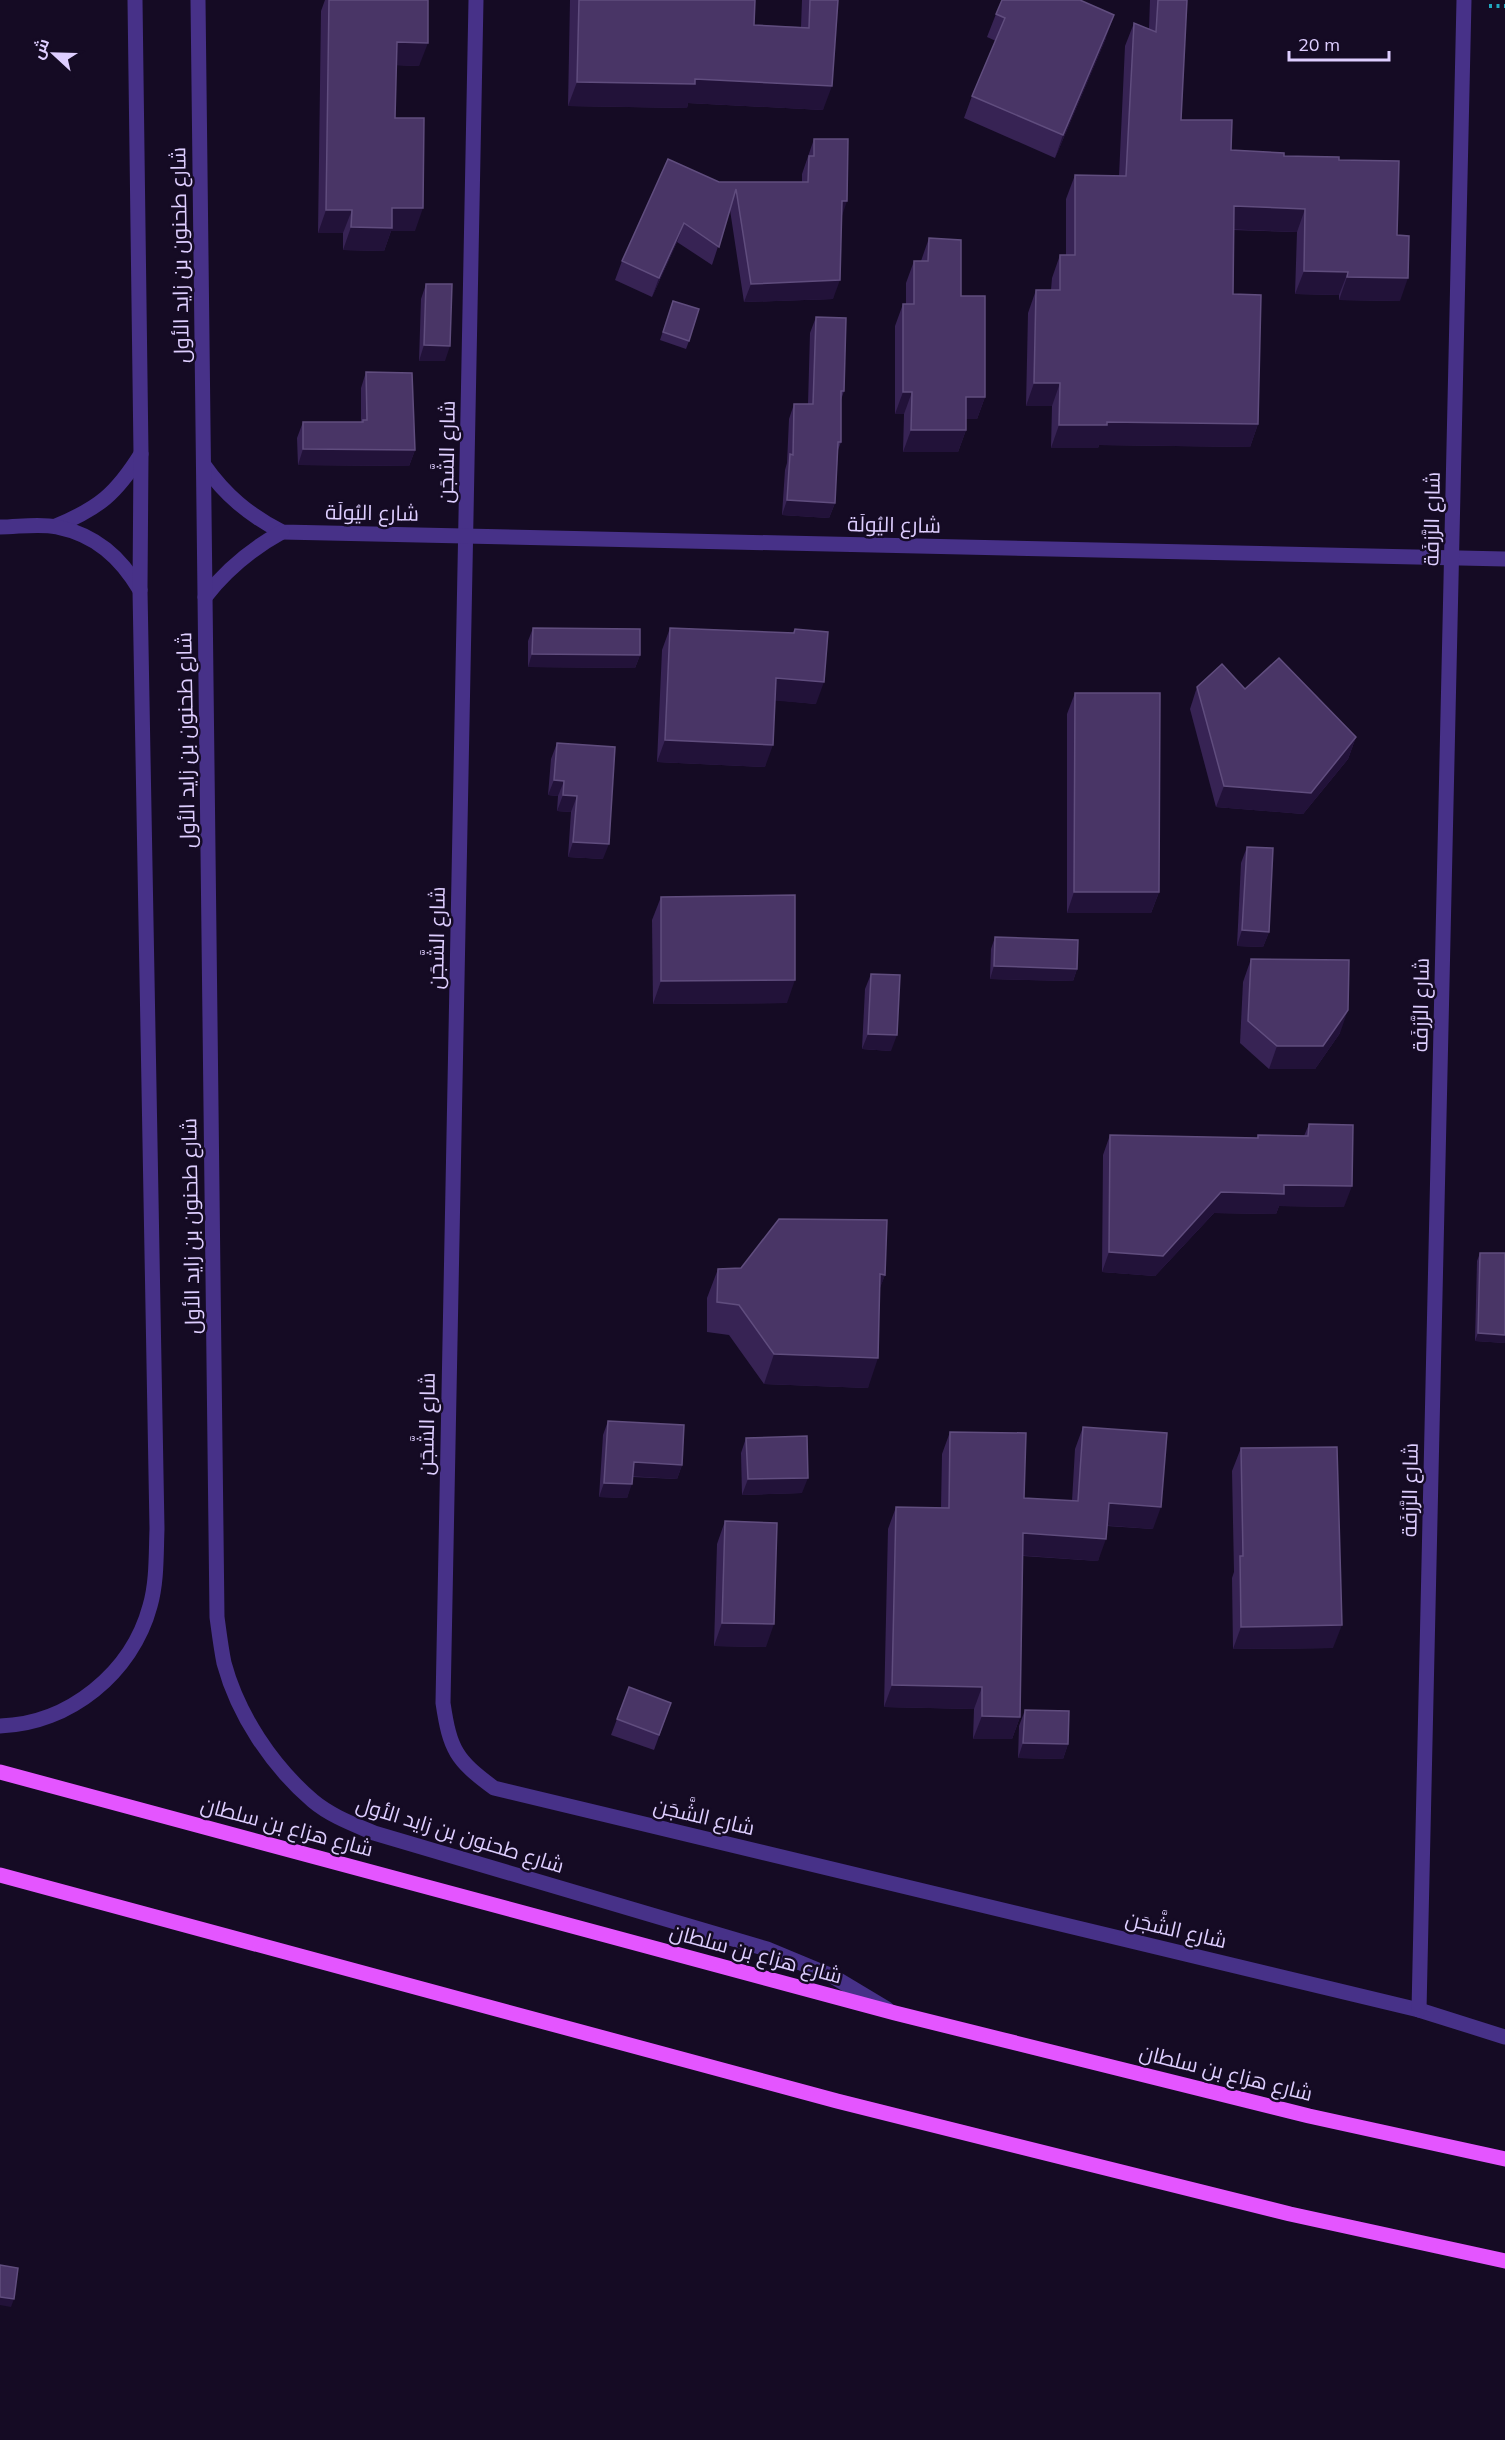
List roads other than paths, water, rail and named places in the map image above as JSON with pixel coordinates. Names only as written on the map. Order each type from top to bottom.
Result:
[{"type":"main road","name":"شارع هزاع بن سلطان","points":[[0,1772],[895,2013],[1309,2115],[1505,2159]]},
{"type":"main road","points":[[0,1875],[837,2100],[1290,2214],[1505,2261]]},
{"type":"street","name":"شارع طحنون بن زايد الأول","points":[[0,1726],[16,1726],[53,1717],[86,1698],[114,1673],[136,1642],[150,1606],[155,1568],[157,1505],[140,590],[141,454],[135,0]]},
{"type":"street","name":"شارع طحنون بن زايد الأول","points":[[198,0],[217,1617],[224,1662],[237,1699],[255,1734],[287,1775],[314,1802],[342,1820],[374,1833],[767,1949],[832,1976],[895,2013]]},
{"type":"street","name":"شارع الشَّجَن","points":[[476,0],[443,1703],[448,1737],[466,1767],[494,1788],[1419,2010],[1505,2037]]},
{"type":"street","name":"شارع الرَّزفَة","points":[[1419,2010],[1464,0]]},
{"type":"street","points":[[56,526],[82,515],[106,499],[126,479],[141,454]]},
{"type":"street","name":"شارع اليُولَة","points":[[204,465],[230,498],[246,511],[282,532],[1505,559]]},
{"type":"street","points":[[0,527],[56,526],[82,535],[106,548],[126,567],[140,590]]},
{"type":"street","points":[[205,597],[232,566],[255,547],[282,532]]}]
